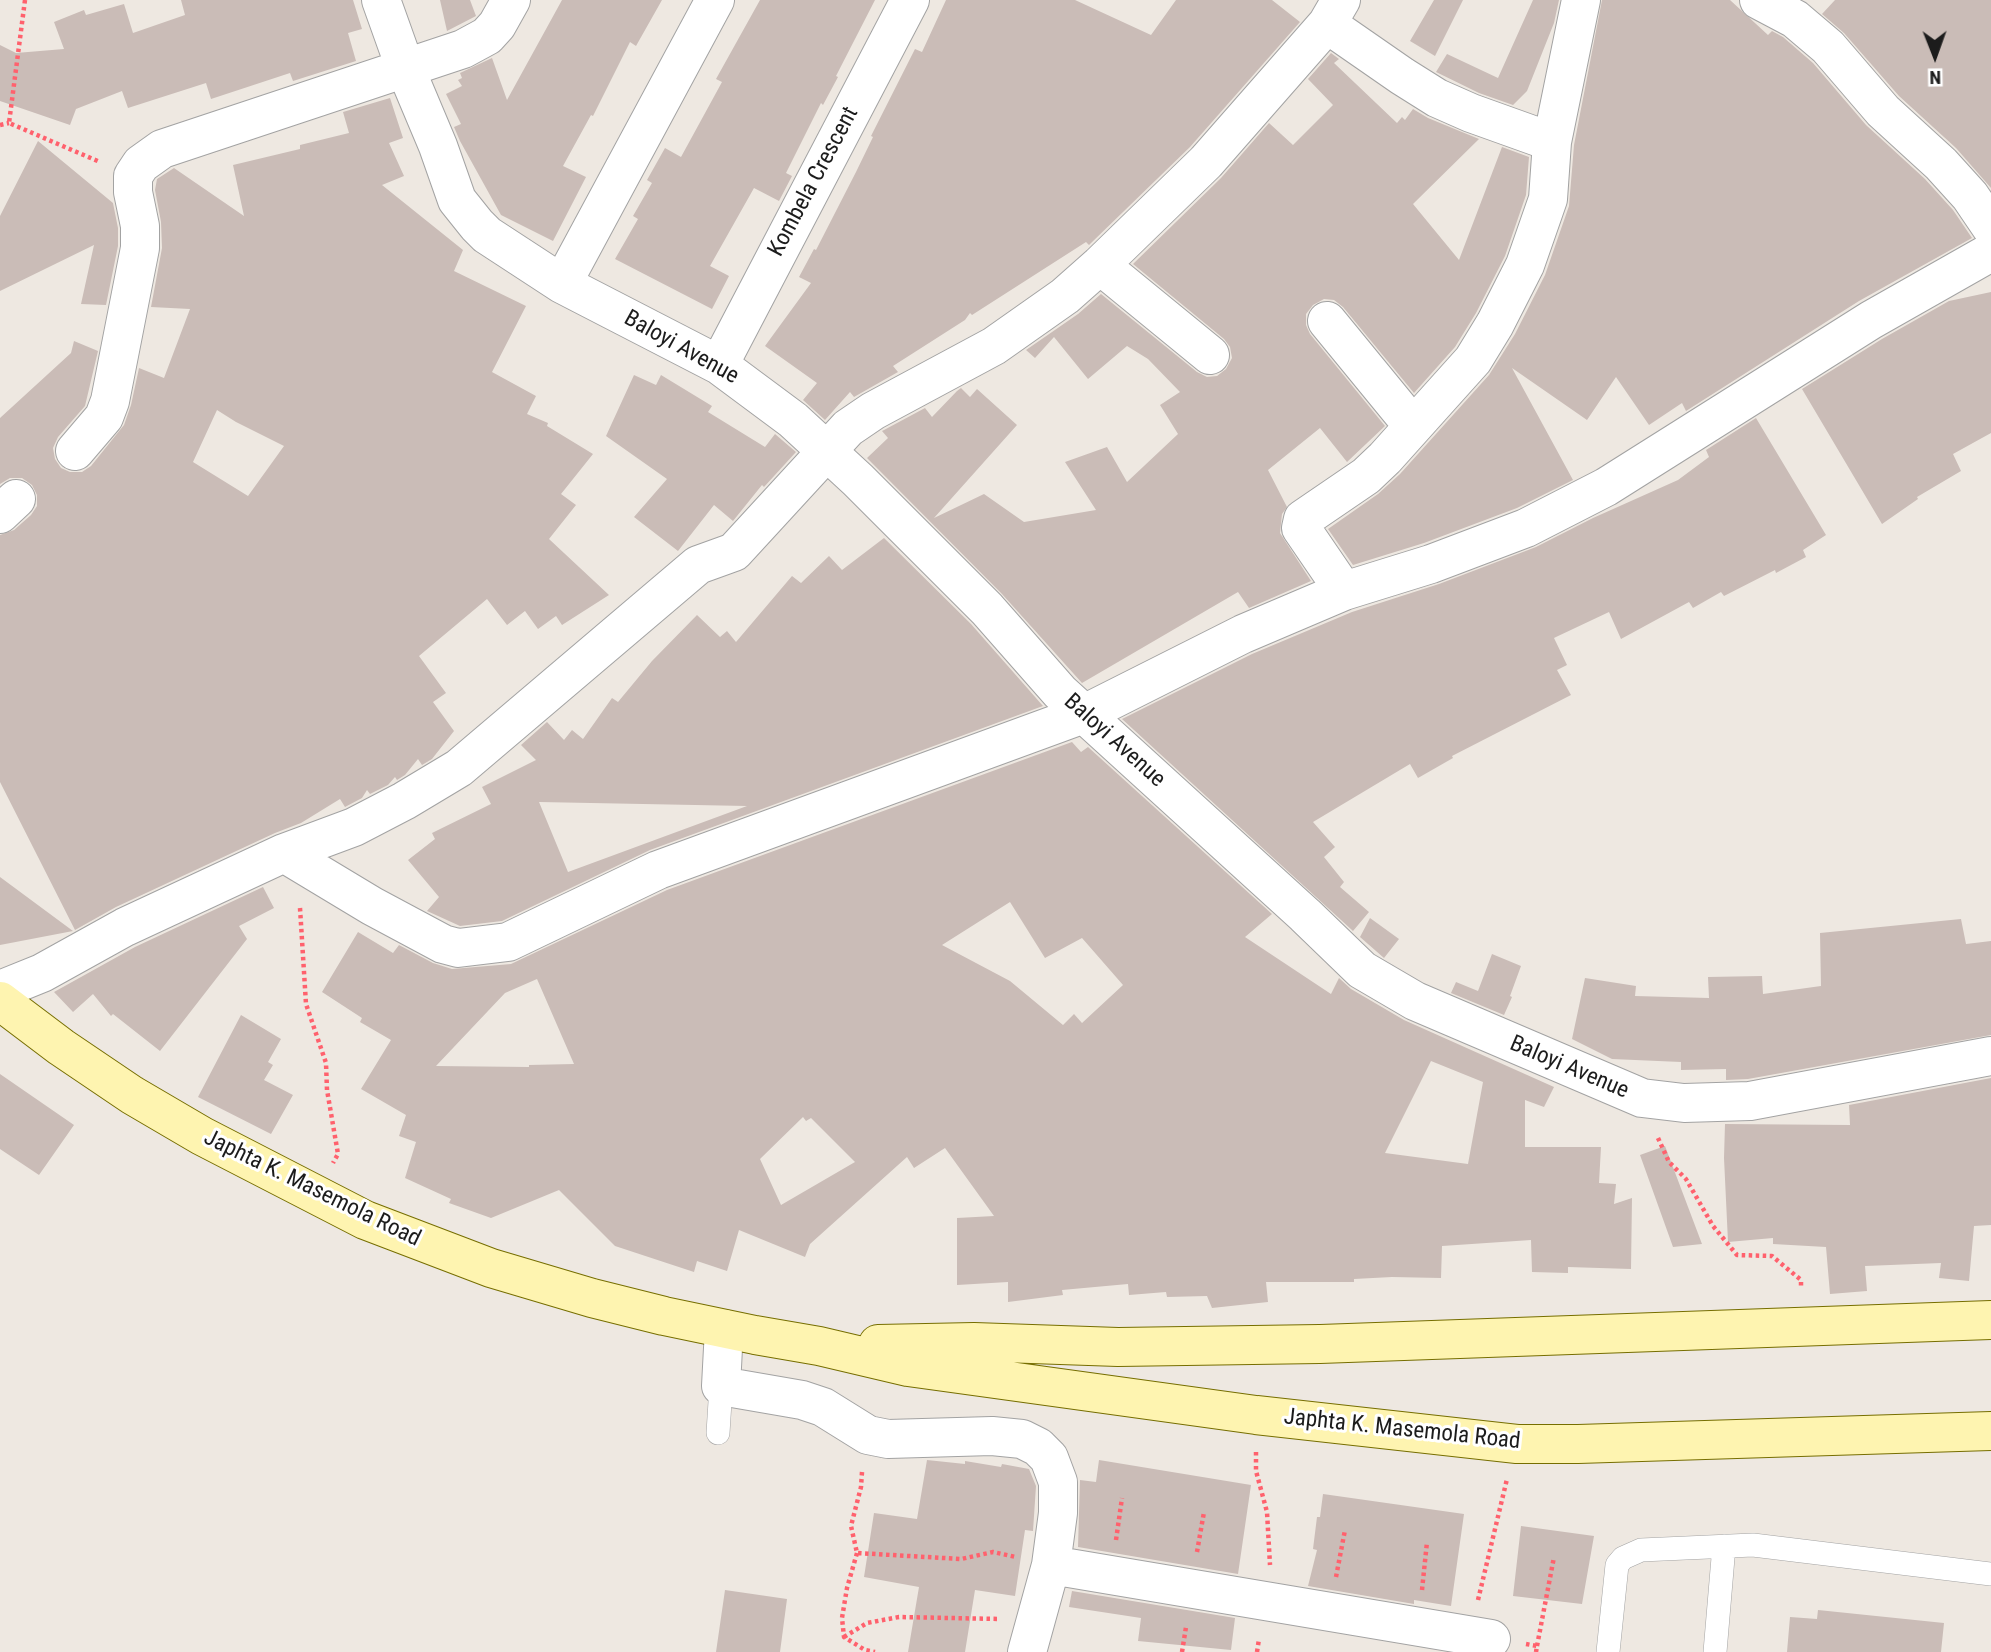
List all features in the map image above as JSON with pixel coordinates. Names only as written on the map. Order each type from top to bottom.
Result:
[{"type":"main road","name":"Japhta K. Masemola Road","points":[[0,1001],[132,1095],[202,1136],[365,1220],[491,1268],[592,1298],[724,1329],[819,1346],[908,1367],[1256,1415],[1517,1444],[1991,1431]]},
{"type":"main road","name":"Japhta K. Masemola Road","points":[[819,1346],[974,1342],[1118,1347],[1293,1344],[1991,1320]]},
{"type":"street","name":"Baloyi Avenue","points":[[381,0],[457,200],[487,235],[562,284],[719,365],[793,420],[858,480],[987,609],[1060,692],[1362,970],[1415,1001],[1642,1098],[1684,1103],[1750,1101],[1991,1056]]},
{"type":"street","points":[[75,451],[104,417],[110,401],[140,248],[140,226],[133,192],[133,176],[141,164],[162,149],[181,142],[463,49],[486,36],[498,25],[511,0]]},
{"type":"street","points":[[562,284],[715,0]]},
{"type":"street","name":"Kombela Crescent","points":[[719,365],[910,0]]},
{"type":"street","points":[[1344,591],[1301,528],[1303,519],[1366,476],[1473,360],[1525,265],[1548,199],[1552,142],[1581,0]]},
{"type":"street","points":[[1759,0],[1795,19],[1828,47],[1883,111],[1941,164],[1970,196],[1991,227]]},
{"type":"street","points":[[0,990],[42,972],[125,927],[299,863],[354,827],[459,768],[698,565],[734,552],[848,428],[994,346],[1065,296],[1206,162],[1334,12],[1437,98],[1552,142]]},
{"type":"street","points":[[299,863],[443,944],[458,948],[508,942],[658,870],[1084,714],[1243,635],[1344,591],[1432,564],[1514,532],[1606,487],[1860,327],[1991,252]]},
{"type":"street","points":[[1100,265],[1210,355]]},
{"type":"street","points":[[1327,321],[1413,426]]},
{"type":"street","points":[[724,1329],[721,1386],[823,1406],[867,1435],[888,1439],[992,1436],[1022,1439],[1038,1447],[1049,1458],[1058,1482],[1058,1513],[1051,1565],[1031,1639]]},
{"type":"street","points":[[1051,1565],[1479,1637]]},
{"type":"lane","points":[[718,1433],[721,1386]]},
{"type":"lane","points":[[1608,1652],[1617,1565],[1623,1558],[1641,1550],[1753,1545],[1991,1573]]},
{"type":"lane","points":[[1715,1652],[1724,1546]]},
{"type":"path","points":[[9,123],[24,0]]},
{"type":"path","points":[[0,125],[9,123],[133,176]]},
{"type":"path","points":[[299,863],[306,1004],[326,1063],[327,1090],[338,1154],[316,1196]]},
{"type":"path","points":[[1642,1098],[1670,1161],[1686,1180],[1713,1226],[1737,1255],[1772,1256],[1801,1280],[1800,1327]]},
{"type":"path","points":[[1256,1415],[1256,1471],[1267,1512],[1270,1563],[1257,1652]]},
{"type":"path","points":[[844,1637],[842,1618],[858,1553],[851,1526],[861,1487],[867,1435]]},
{"type":"path","points":[[1479,1637],[1517,1444]]},
{"type":"path","points":[[858,1553],[961,1559],[993,1552],[1051,1565]]},
{"type":"path","points":[[1537,1646],[1554,1557]]},
{"type":"path","points":[[844,1637],[867,1623],[899,1617],[1017,1620],[1031,1639]]},
{"type":"path","points":[[844,1637],[865,1650],[875,1652]]},
{"type":"building","points":[[181,0],[353,0],[362,29],[348,33],[356,61],[293,81],[290,73],[211,99],[206,83],[128,108],[122,91],[76,109],[70,125],[0,101],[0,45],[16,53],[64,49],[54,22],[84,10],[86,15],[124,4],[133,33],[185,15]]},
{"type":"building","points":[[440,0],[470,0],[476,16],[447,31]]},
{"type":"building","points":[[562,0],[662,0],[636,46],[630,42],[593,116],[591,115],[563,166],[586,177],[553,241],[501,215],[460,141],[454,127],[461,124],[446,94],[462,86],[458,80],[462,78],[460,73],[492,58],[507,100]]},
{"type":"building","points":[[760,0],[875,0],[836,76],[838,77],[823,105],[821,103],[786,173],[792,176],[779,201],[754,188],[710,266],[729,276],[712,309],[615,259],[638,219],[633,216],[652,183],[647,180],[665,148],[681,157],[722,82],[716,79]]},
{"type":"building","points":[[946,0],[1075,0],[1151,35],[1176,0],[1272,0],[1300,22],[1190,147],[1089,245],[1086,242],[972,315],[970,313],[965,320],[893,366],[898,372],[854,397],[850,392],[825,420],[803,400],[817,383],[765,346],[811,283],[799,277],[856,172],[915,49],[922,52]]},
{"type":"building","points":[[1434,0],[1463,0],[1435,56],[1410,41]]},
{"type":"building","points":[[1533,0],[1559,0],[1554,23],[1527,91],[1513,105],[1479,93],[1436,72],[1447,54],[1498,78]]},
{"type":"building","points":[[1602,0],[1730,0],[1768,35],[1772,31],[1783,37],[1813,63],[1866,125],[1925,179],[1953,210],[1972,238],[1859,301],[1686,411],[1682,403],[1649,425],[1616,377],[1587,420],[1512,368],[1573,480],[1517,508],[1424,543],[1353,565],[1328,529],[1378,494],[1400,474],[1489,375],[1515,334],[1545,275],[1569,206],[1574,145]]},
{"type":"building","points":[[1835,0],[1991,0],[1991,188],[1956,148],[1899,96],[1844,33],[1822,14]]},
{"type":"building","points":[[1331,53],[1339,59],[1334,63],[1397,123],[1402,117],[1405,120],[1413,109],[1479,139],[1413,204],[1459,260],[1502,147],[1529,157],[1526,195],[1505,256],[1455,347],[1414,393],[1343,307],[1334,300],[1324,299],[1313,305],[1306,314],[1306,325],[1310,334],[1385,426],[1347,462],[1320,428],[1268,470],[1287,507],[1282,514],[1280,533],[1311,581],[1249,608],[1238,592],[1082,683],[1002,594],[867,458],[888,438],[882,431],[925,408],[932,417],[961,388],[970,397],[977,389],[1017,425],[934,518],[984,494],[1024,522],[1096,510],[1065,462],[1107,447],[1127,482],[1178,434],[1160,405],[1180,392],[1148,359],[1127,346],[1088,379],[1054,337],[1035,358],[1026,350],[1078,314],[1101,294],[1197,372],[1207,377],[1217,376],[1226,369],[1232,358],[1230,347],[1224,339],[1133,264],[1221,178],[1269,123],[1293,145],[1333,105],[1308,79]]},
{"type":"building","points":[[390,98],[403,138],[389,143],[404,176],[382,185],[463,250],[454,271],[526,306],[492,372],[536,396],[527,414],[548,423],[547,426],[593,454],[561,494],[576,505],[549,539],[609,595],[562,625],[556,616],[538,629],[525,611],[507,625],[487,599],[419,656],[446,693],[433,702],[454,731],[432,759],[422,765],[418,759],[405,775],[397,780],[395,777],[388,785],[370,794],[367,790],[362,798],[345,807],[340,799],[301,823],[116,907],[75,930],[0,782],[0,535],[14,530],[31,515],[37,506],[37,495],[32,485],[22,478],[10,478],[0,484],[0,418],[71,353],[74,341],[98,351],[85,406],[58,437],[53,448],[55,459],[61,468],[70,472],[82,472],[91,466],[124,425],[139,368],[164,378],[190,309],[151,307],[162,248],[161,222],[155,190],[157,179],[174,168],[244,216],[233,165],[300,149],[300,145],[349,133],[343,112]],"holes":[[[217,410],[284,446],[248,496],[193,462]]]},
{"type":"building","points":[[38,141],[113,203],[118,246],[106,305],[81,304],[94,245],[0,291],[0,216]]},
{"type":"building","points":[[1991,292],[1991,433],[1953,454],[1961,471],[1917,497],[1918,499],[1882,524],[1802,389],[1949,301]]},
{"type":"building","points":[[634,375],[656,385],[661,375],[712,406],[708,412],[765,447],[775,434],[796,452],[764,487],[762,485],[733,521],[714,505],[678,551],[634,517],[667,479],[606,436]]},
{"type":"building","points":[[1756,418],[1826,535],[1803,550],[1806,557],[1776,573],[1775,570],[1724,596],[1721,592],[1693,608],[1689,602],[1621,639],[1609,612],[1554,638],[1567,665],[1557,670],[1571,695],[1452,756],[1453,758],[1418,778],[1410,764],[1313,822],[1335,847],[1324,857],[1344,882],[1340,887],[1369,912],[1353,931],[1122,719],[1252,654],[1352,612],[1439,584],[1536,547],[1678,480],[1709,457],[1706,450]]},
{"type":"building","points":[[884,538],[971,624],[1043,706],[650,850],[502,921],[460,926],[427,911],[439,897],[408,860],[435,839],[432,833],[491,804],[482,787],[536,760],[521,745],[547,722],[564,740],[572,730],[583,739],[612,698],[618,702],[652,661],[697,615],[720,637],[727,631],[736,642],[792,576],[801,583],[829,556],[842,570]],"holes":[[[539,802],[747,806],[568,872]]]},
{"type":"building","points":[[1072,742],[1081,752],[1088,747],[1272,914],[1245,937],[1331,994],[1339,978],[1351,989],[1404,1020],[1554,1087],[1544,1107],[1525,1100],[1525,1147],[1601,1147],[1599,1183],[1616,1184],[1614,1204],[1632,1198],[1631,1269],[1568,1267],[1568,1273],[1532,1272],[1531,1240],[1442,1246],[1441,1278],[1392,1277],[1354,1279],[1354,1282],[1266,1282],[1268,1302],[1212,1308],[1207,1296],[1167,1297],[1166,1292],[1129,1295],[1128,1284],[1062,1290],[1063,1295],[1008,1302],[1008,1282],[957,1285],[957,1218],[994,1216],[945,1148],[914,1168],[907,1157],[810,1244],[805,1257],[739,1230],[727,1271],[697,1261],[694,1272],[615,1246],[559,1190],[491,1218],[449,1203],[451,1199],[405,1178],[416,1142],[399,1136],[406,1115],[361,1089],[391,1040],[360,1022],[362,1018],[322,992],[358,932],[393,953],[399,945],[433,963],[452,969],[511,964],[667,890]],"holes":[[[1010,902],[1045,958],[1082,938],[1123,985],[1082,1023],[1074,1014],[1063,1025],[1010,981],[942,945]],[[537,979],[574,1064],[529,1067],[436,1066],[505,993]],[[1431,1061],[1483,1082],[1468,1164],[1385,1153]],[[803,1117],[806,1121],[811,1118],[855,1162],[781,1205],[760,1159]]]},
{"type":"building","points":[[0,877],[73,931],[0,945]]},
{"type":"building","points":[[263,887],[274,908],[239,926],[247,939],[160,1051],[113,1014],[111,1016],[93,994],[73,1012],[54,992],[135,947]]},
{"type":"building","points":[[1370,918],[1399,939],[1384,958],[1360,937]]},
{"type":"building","points":[[1961,919],[1966,944],[1991,941],[1991,1035],[1748,1079],[1726,1080],[1726,1069],[1681,1070],[1681,1062],[1612,1059],[1572,1039],[1585,978],[1636,986],[1635,996],[1709,998],[1708,977],[1762,976],[1763,994],[1821,986],[1820,933]]},
{"type":"building","points":[[1492,954],[1521,966],[1504,1015],[1451,993],[1456,982],[1478,991]]},
{"type":"building","points":[[241,1015],[281,1039],[268,1062],[273,1065],[264,1080],[293,1095],[271,1134],[198,1097]]},
{"type":"building","points":[[0,1074],[74,1125],[39,1175],[0,1149]]},
{"type":"building","points":[[1991,1078],[1991,1225],[1974,1226],[1969,1281],[1939,1278],[1941,1263],[1865,1266],[1867,1291],[1830,1294],[1826,1247],[1773,1244],[1773,1238],[1728,1242],[1725,1124],[1850,1125],[1849,1105]]},
{"type":"building","points":[[1665,1146],[1702,1244],[1673,1247],[1640,1155]]},
{"type":"building","points":[[927,1460],[965,1464],[965,1461],[1001,1467],[1002,1464],[1029,1469],[1036,1486],[1033,1531],[1025,1530],[1015,1596],[975,1590],[965,1652],[908,1652],[919,1587],[864,1577],[874,1513],[917,1519]]},
{"type":"building","points":[[1099,1460],[1251,1485],[1238,1574],[1078,1547],[1080,1480],[1096,1482]]},
{"type":"building","points":[[1323,1494],[1464,1514],[1451,1606],[1414,1600],[1414,1604],[1308,1586],[1317,1550],[1313,1549]]},
{"type":"building","points":[[1521,1526],[1594,1536],[1582,1604],[1513,1596]]},
{"type":"building","points":[[725,1590],[787,1599],[780,1652],[716,1652]]},
{"type":"building","points":[[1072,1591],[1235,1618],[1231,1650],[1138,1641],[1141,1618],[1069,1607]]},
{"type":"building","points":[[1818,1610],[1944,1623],[1941,1652],[1787,1652],[1790,1617],[1817,1619]]}]
